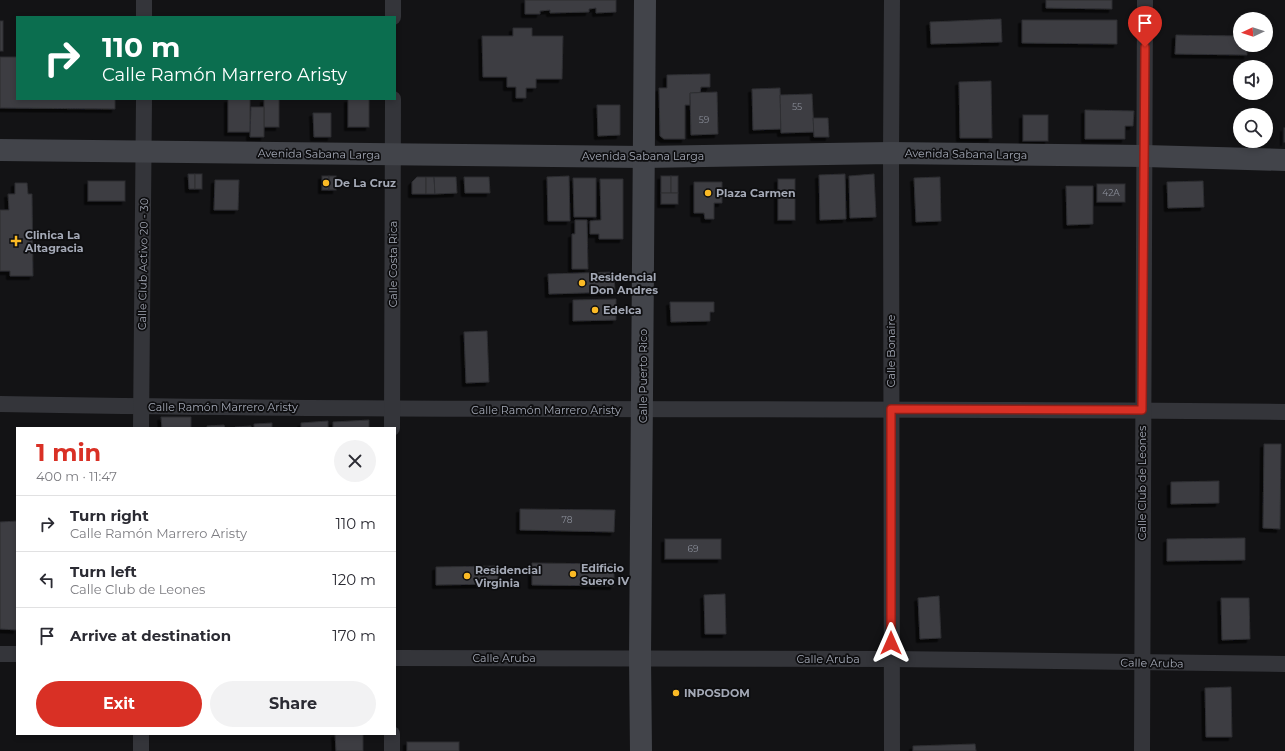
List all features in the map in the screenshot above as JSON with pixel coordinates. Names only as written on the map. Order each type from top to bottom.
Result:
[{"type":"main road","name":"Calle Puerto Rico","points":[[641,751],[640,658],[645,0]]},
{"type":"main road","points":[[0,139],[21,150]]},
{"type":"main road","name":"Avenida Sabana Larga","points":[[0,150],[144,150],[394,155],[643,157],[891,153],[1145,156],[1285,160]]},
{"type":"street","points":[[144,0],[144,16]]},
{"type":"street","points":[[393,0],[393,16]]},
{"type":"street","name":"Calle Bonaire","points":[[892,0],[892,751]]},
{"type":"street","name":"Calle Club de Leones","points":[[1142,751],[1142,410],[1145,0]]},
{"type":"street","name":"Calle Club Activo 20 - 30","points":[[142,427],[144,100]]},
{"type":"street","name":"Calle Costa Rica","points":[[392,427],[394,100]]},
{"type":"street","name":"Calle Ramón Marrero Aristy","points":[[0,404],[643,410],[891,409],[1285,412]]},
{"type":"street","points":[[0,654],[16,654]]},
{"type":"street","name":"Calle Aruba","points":[[396,658],[891,659],[1285,664]]},
{"type":"street","points":[[141,735],[141,751]]},
{"type":"street","points":[[392,735],[392,751]]},
{"type":"building","points":[[525,0],[616,0],[616,12],[596,13],[596,8],[589,9],[589,12],[550,13],[550,10],[540,11],[540,14],[525,14]]},
{"type":"building","points":[[1046,0],[1112,0],[1112,9],[1046,8]]},
{"type":"building","points":[[1001,19],[1002,42],[931,44],[930,22]]},
{"type":"building","points":[[1022,20],[1117,20],[1117,44],[1022,43]]},
{"type":"building","points":[[0,21],[3,21],[3,51],[0,51]]},
{"type":"building","points":[[513,28],[532,28],[532,36],[563,36],[562,79],[536,79],[536,88],[526,88],[526,98],[516,98],[516,87],[507,87],[507,77],[483,77],[482,36],[513,36]]},
{"type":"building","points":[[1176,35],[1233,36],[1233,52],[1247,52],[1247,55],[1175,54]]},
{"type":"building","points":[[0,57],[16,57],[16,100],[115,100],[115,109],[0,108]]},
{"type":"building","points":[[710,74],[710,87],[701,87],[700,93],[690,93],[690,105],[685,105],[685,139],[664,139],[660,136],[659,88],[667,88],[667,75]]},
{"type":"building","points":[[991,81],[992,138],[960,138],[959,82]]},
{"type":"building","points":[[780,88],[781,129],[753,130],[752,89]]},
{"type":"building","points":[[717,92],[718,134],[691,135],[690,93]]},
{"type":"building","points":[[812,94],[814,132],[781,133],[780,95]]},
{"type":"building","points":[[228,100],[250,100],[250,132],[228,132]]},
{"type":"building","points":[[264,100],[279,100],[279,127],[264,127]]},
{"type":"building","points":[[348,100],[369,100],[369,127],[348,127]]},
{"type":"building","points":[[597,105],[620,105],[620,135],[598,136]]},
{"type":"building","points":[[251,107],[264,107],[264,137],[250,137]]},
{"type":"building","points":[[1085,110],[1134,111],[1133,126],[1125,126],[1125,139],[1085,139]]},
{"type":"building","points":[[313,113],[331,113],[331,137],[314,137]]},
{"type":"building","points":[[1023,115],[1048,115],[1048,141],[1023,141]]},
{"type":"building","points":[[813,118],[828,118],[829,137],[814,137]]},
{"type":"building","points":[[1285,128],[1285,142],[1284,142]]},
{"type":"building","points":[[188,174],[195,174],[195,189],[189,189]]},
{"type":"building","points":[[195,174],[202,174],[202,189],[195,189]]},
{"type":"building","points":[[845,174],[846,219],[820,220],[819,175]]},
{"type":"building","points":[[874,174],[876,217],[850,218],[849,176]]},
{"type":"building","name":"De La Cruz","points":[[322,176],[329,176],[329,190],[322,190]]},
{"type":"building","points":[[329,176],[336,176],[336,190],[329,190]]},
{"type":"building","points":[[569,176],[570,221],[548,221],[547,177]]},
{"type":"building","points":[[661,176],[671,176],[671,193],[661,193]]},
{"type":"building","points":[[671,176],[678,176],[678,193],[671,193]]},
{"type":"building","points":[[417,177],[426,177],[426,194],[412,194],[412,182]]},
{"type":"building","points":[[426,177],[434,177],[435,194],[426,194]]},
{"type":"building","points":[[434,177],[456,177],[457,193],[435,194]]},
{"type":"building","points":[[464,177],[489,177],[490,193],[465,193]]},
{"type":"building","points":[[940,177],[941,221],[916,222],[914,178]]},
{"type":"building","points":[[573,178],[596,178],[596,217],[574,217]]},
{"type":"building","points":[[600,179],[623,179],[623,239],[599,239],[599,234],[590,234],[590,221],[601,220]]},
{"type":"building","points":[[778,179],[795,179],[795,220],[778,220]]},
{"type":"building","points":[[215,180],[239,180],[238,210],[214,210]]},
{"type":"building","points":[[88,181],[125,181],[125,201],[88,201]]},
{"type":"building","points":[[1203,181],[1204,207],[1168,208],[1167,182]]},
{"type":"building","name":"Plaza Carmen","points":[[694,182],[722,182],[722,203],[714,203],[714,219],[705,219],[704,213],[694,213]]},
{"type":"building","name":"Clinica La Altagracia","points":[[15,183],[27,183],[28,194],[32,194],[33,276],[10,276],[10,271],[0,271],[0,210],[9,210],[8,194],[15,194]]},
{"type":"building","points":[[1097,184],[1125,184],[1125,202],[1097,202]]},
{"type":"building","points":[[1066,186],[1093,186],[1093,224],[1067,225]]},
{"type":"building","points":[[661,193],[678,193],[678,204],[661,204]]},
{"type":"building","points":[[575,220],[587,220],[588,269],[572,269],[572,234],[575,234]]},
{"type":"building","name":"Residencial Don Andres","points":[[614,272],[615,292],[549,294],[548,274]]},
{"type":"building","name":"Edelca","points":[[616,299],[616,320],[573,321],[573,300]]},
{"type":"building","points":[[670,302],[714,302],[714,312],[710,312],[710,321],[671,322]]},
{"type":"building","points":[[487,331],[489,382],[466,383],[464,332]]},
{"type":"building","points":[[161,417],[191,417],[191,427],[162,427]]},
{"type":"building","points":[[369,420],[369,427],[333,427],[333,422]]},
{"type":"building","points":[[328,421],[328,427],[301,427],[301,423]]},
{"type":"building","points":[[272,423],[272,427],[254,427],[254,424]]},
{"type":"building","points":[[224,425],[225,427],[207,427]]},
{"type":"building","points":[[1264,444],[1281,444],[1280,529],[1263,528]]},
{"type":"building","points":[[1219,481],[1219,503],[1171,504],[1171,482]]},
{"type":"building","points":[[520,509],[615,510],[614,532],[520,530]]},
{"type":"building","points":[[16,521],[16,630],[0,629],[0,522]]},
{"type":"building","points":[[1245,538],[1245,560],[1167,561],[1167,539]]},
{"type":"building","points":[[665,539],[721,539],[721,559],[665,559]]},
{"type":"building","name":"Edificio Suero IV","points":[[532,563],[614,564],[614,586],[532,585]]},
{"type":"building","name":"Residencial Virginia","points":[[498,566],[498,584],[436,585],[436,567]]},
{"type":"building","points":[[725,594],[726,634],[705,634],[704,595]]},
{"type":"building","points":[[939,596],[941,638],[920,639],[918,598]]},
{"type":"building","points":[[1221,598],[1249,598],[1250,639],[1222,640]]},
{"type":"building","points":[[1231,687],[1232,737],[1206,737],[1205,688]]},
{"type":"building","points":[[335,735],[363,735],[363,751],[336,751]]},
{"type":"building","points":[[407,742],[459,742],[459,751],[407,751]]},
{"type":"building","points":[[975,744],[976,751],[913,751],[913,746]]},
{"type":"place","name":"De La Cruz","points":[[326,183]]},
{"type":"place","name":"Plaza Carmen","points":[[708,193]]},
{"type":"place","name":"Clinica La Altagracia","points":[[16,241]]},
{"type":"place","name":"Residencial Don Andres","points":[[582,283]]},
{"type":"place","name":"Edelca","points":[[595,310]]},
{"type":"place","name":"Edificio Suero IV","points":[[573,574]]},
{"type":"place","name":"Residencial Virginia","points":[[467,576]]},
{"type":"place","name":"INPOSDOM","points":[[676,693]]},
{"type":"route","points":[[891,643],[891,409],[1142,410],[1145,47]]}]
